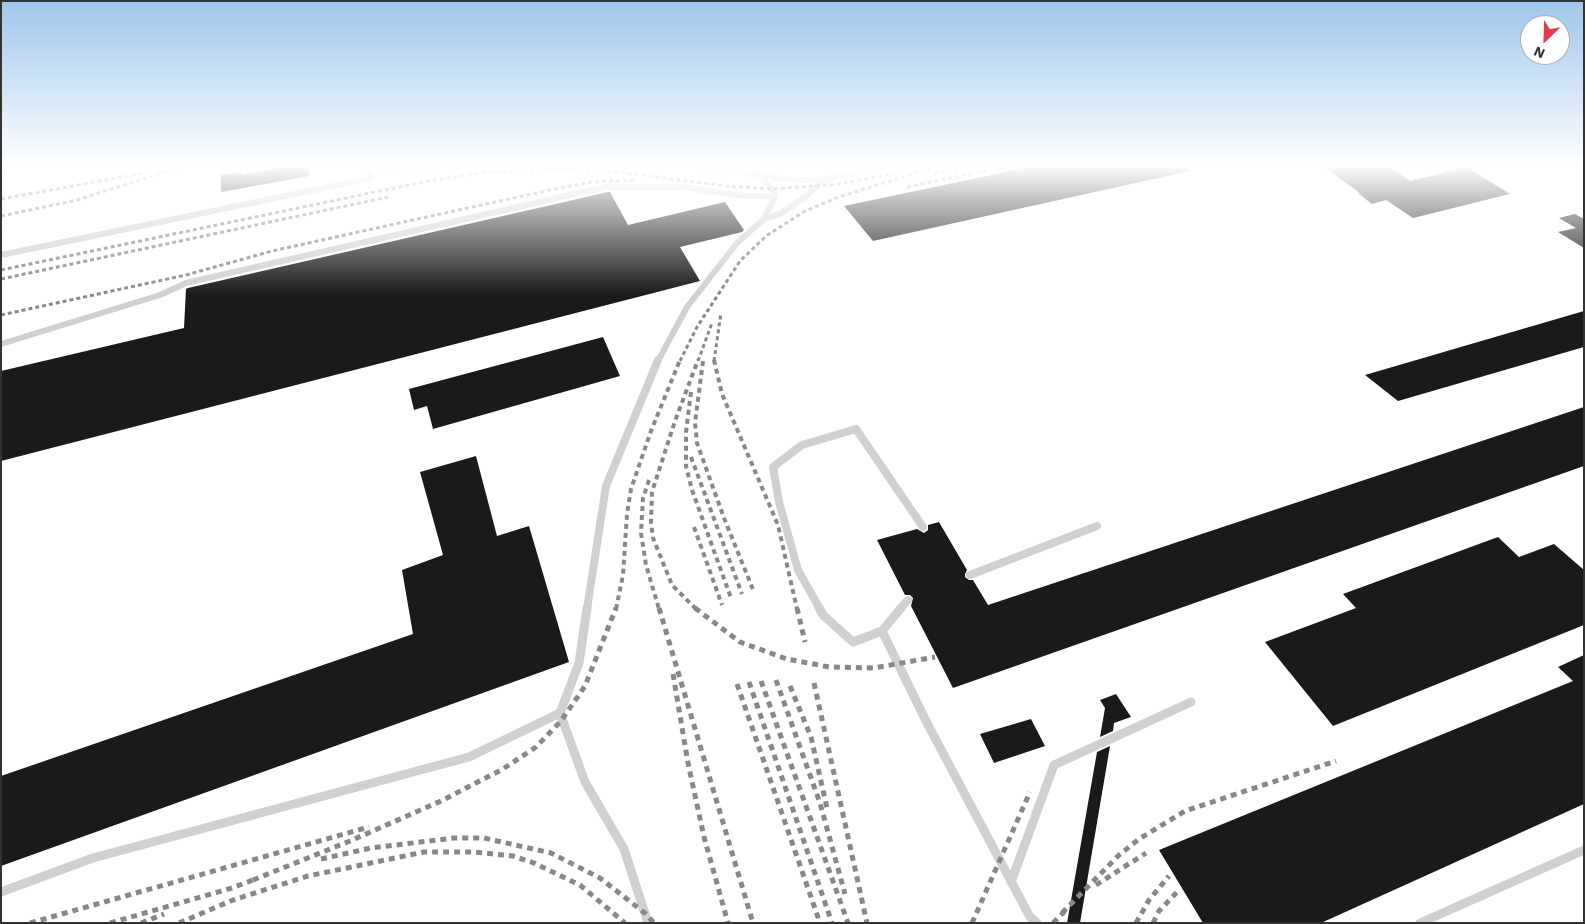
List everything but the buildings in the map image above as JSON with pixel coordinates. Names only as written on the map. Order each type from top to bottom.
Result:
[{"type":"lane","points":[[1,255],[227,208]]},
{"type":"lane","points":[[1,344],[160,295],[186,283],[513,208]]},
{"type":"lane","points":[[648,923],[624,849],[585,782],[560,713],[579,663],[606,486],[653,370],[687,307],[737,243],[764,219],[769,208]]},
{"type":"lane","points":[[764,219],[780,214],[789,208]]},
{"type":"lane","points":[[908,600],[882,631],[853,642],[824,616],[798,570],[779,502],[773,467],[802,445],[856,429],[923,527]]},
{"type":"lane","points":[[970,575],[1097,526]]},
{"type":"lane","points":[[882,631],[927,723],[1011,882],[1030,917],[1037,923]]},
{"type":"lane","points":[[1011,882],[1054,765],[1191,702]]},
{"type":"lane","points":[[1,892],[94,858],[469,757],[560,713]]},
{"type":"lane","points":[[1420,923],[1584,850]]},
{"type":"railway","points":[[1,216],[38,208]]},
{"type":"railway","points":[[1,270],[298,208]]},
{"type":"railway","points":[[1,279],[336,208]]},
{"type":"railway","points":[[1,315],[186,275],[272,251],[467,208]]},
{"type":"railway","points":[[680,361],[697,327],[740,261],[766,236],[812,208]]},
{"type":"railway","points":[[714,360],[721,313]]},
{"type":"railway","points":[[698,361],[712,323]]},
{"type":"railway","points":[[616,609],[623,575],[627,514],[631,489],[651,431],[680,360]]},
{"type":"railway","points":[[695,608],[672,585],[653,538],[651,522],[652,492],[675,421],[698,360]]},
{"type":"railway","points":[[714,360],[722,394],[778,525],[797,609]]},
{"type":"railway","points":[[703,361],[695,423],[697,443],[724,518],[754,592]]},
{"type":"railway","points":[[691,392],[686,432],[686,466],[692,490],[731,598]]},
{"type":"railway","points":[[691,457],[742,594]]},
{"type":"railway","points":[[649,480],[643,498],[641,533],[646,565],[659,609]]},
{"type":"railway","points":[[694,527],[722,605]]},
{"type":"railway","points":[[257,878],[350,841],[441,801],[503,769],[536,747],[561,721],[585,686],[616,608]]},
{"type":"railway","points":[[659,608],[753,923]]},
{"type":"railway","points":[[695,608],[740,642],[787,659],[829,667],[874,668],[935,657]]},
{"type":"railway","points":[[797,608],[805,642]]},
{"type":"railway","points":[[673,674],[688,763],[704,837],[728,923]]},
{"type":"railway","points":[[776,680],[820,803],[845,894]]},
{"type":"railway","points":[[761,681],[848,923]]},
{"type":"railway","points":[[749,682],[832,923]]},
{"type":"railway","points":[[814,683],[867,923]]},
{"type":"railway","points":[[737,684],[820,923]]},
{"type":"railway","points":[[790,686],[811,737],[827,808]]},
{"type":"railway","points":[[1062,913],[1118,856],[1139,839],[1185,811],[1336,761]]},
{"type":"railway","points":[[972,923],[1030,792]]},
{"type":"railway","points":[[30,923],[369,827]]},
{"type":"railway","points":[[321,859],[371,848],[454,838],[484,838],[551,853],[600,878],[646,914],[654,923]]},
{"type":"railway","points":[[179,923],[233,900],[308,876],[424,852],[474,852],[513,856],[534,863],[580,885],[625,923]]},
{"type":"railway","points":[[1096,885],[1146,853]]},
{"type":"railway","points":[[1136,923],[1149,900],[1169,876]]},
{"type":"railway","points":[[110,923],[232,888],[257,878]]},
{"type":"railway","points":[[253,880],[257,878]]},
{"type":"railway","points":[[1153,923],[1159,911],[1179,890]]},
{"type":"railway","points":[[1053,923],[1067,909]]},
{"type":"railway","points":[[141,923],[164,914]]}]
